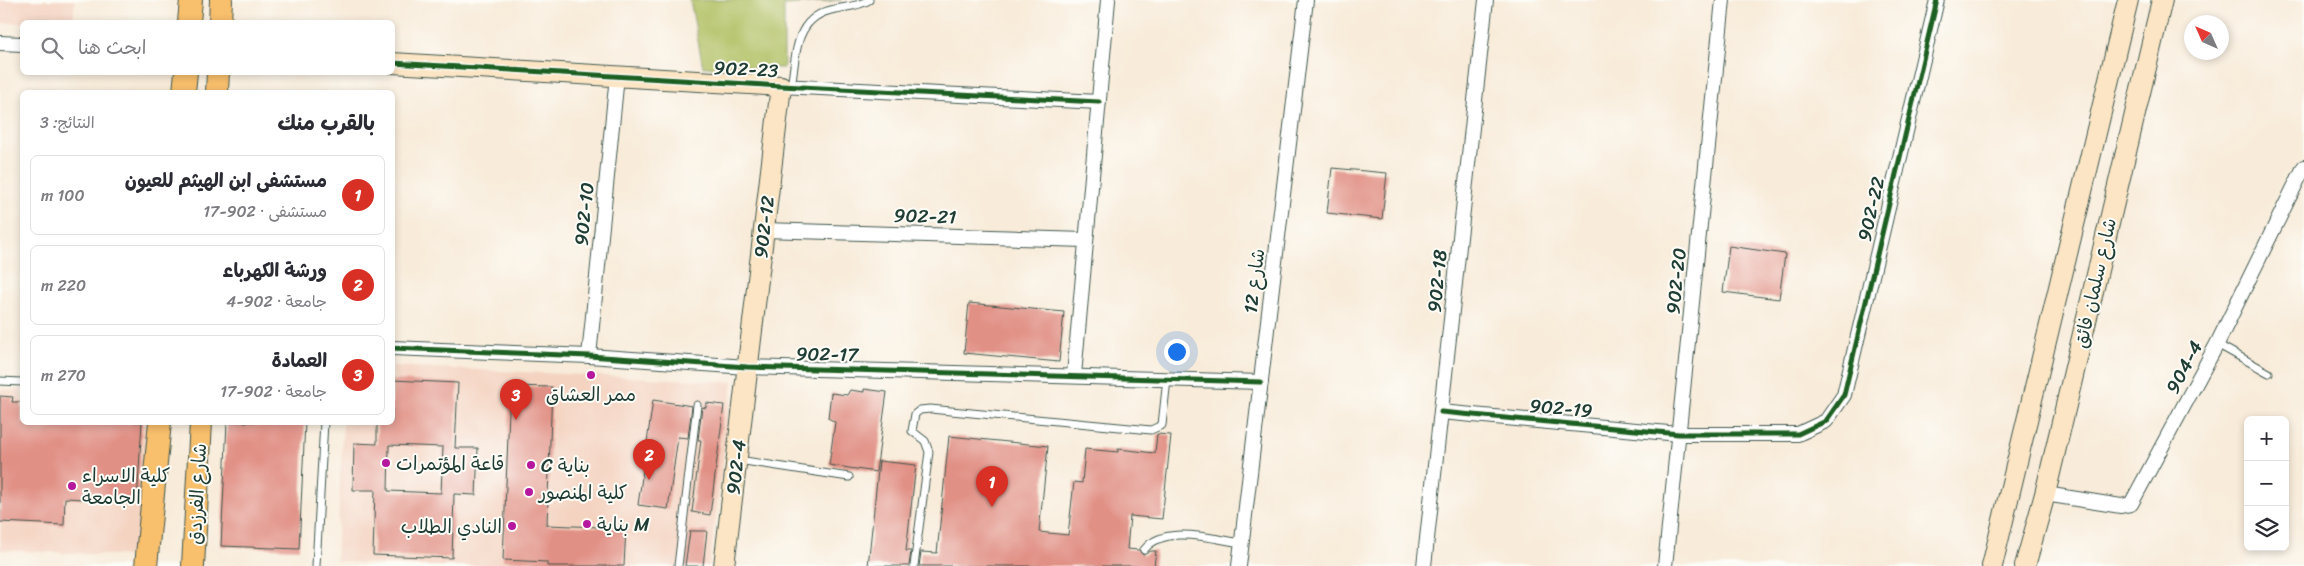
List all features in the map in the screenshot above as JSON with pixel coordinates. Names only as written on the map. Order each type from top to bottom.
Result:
[{"type":"main road","points":[[189,20],[191,0]]},
{"type":"main road","points":[[220,20],[222,0]]},
{"type":"main road","name":"شارع سلمان فائق","points":[[1992,566],[2128,0]]},
{"type":"main road","name":"شارع سلمان فائق","points":[[2025,566],[2045,494],[2161,5]]},
{"type":"main road","name":"902-23","points":[[395,63],[786,86]]},
{"type":"main road","points":[[184,90],[186,75]]},
{"type":"main road","points":[[217,90],[218,75]]},
{"type":"main road","name":"902-12","points":[[747,367],[764,230],[786,86]]},
{"type":"main road","name":"902-4","points":[[724,566],[747,367]]},
{"type":"main road","points":[[146,566],[160,425]]},
{"type":"main road","name":"شارع الفرزدق","points":[[192,566],[201,425]]},
{"type":"street","points":[[1074,375],[1108,0]]},
{"type":"street","name":"شارع 12","points":[[1240,566],[1306,0]]},
{"type":"street","name":"902-18","points":[[1424,566],[1486,0]]},
{"type":"street","name":"902-20","points":[[1665,566],[1723,0]]},
{"type":"street","name":"902-22","points":[[1826,421],[1844,394],[1937,0]]},
{"type":"street","points":[[0,43],[20,44]]},
{"type":"street","name":"902-10","points":[[589,356],[617,76]]},
{"type":"street","name":"902-23","points":[[786,86],[1099,102]]},
{"type":"street","name":"904-4","points":[[2045,494],[2121,506],[2131,504],[2217,344],[2304,167]]},
{"type":"street","name":"902-21","points":[[764,230],[1086,240]]},
{"type":"street","name":"902-17","points":[[395,348],[589,356],[747,367],[1074,375],[1261,382]]},
{"type":"street","name":"902-19","points":[[1441,412],[1679,434],[1798,434],[1826,421]]},
{"type":"lane","points":[[786,86],[800,33],[808,21],[821,12],[869,0]]},
{"type":"lane","points":[[2217,344],[2269,372]]},
{"type":"lane","points":[[914,566],[929,452],[924,441],[912,431],[915,414],[920,410],[930,409],[1151,430],[1162,426],[1167,379]]},
{"type":"lane","points":[[0,381],[20,382]]},
{"type":"lane","points":[[678,566],[697,405]]},
{"type":"lane","points":[[316,566],[324,425]]},
{"type":"lane","points":[[736,460],[849,477]]},
{"type":"lane","points":[[1144,550],[1158,538],[1175,534],[1242,543]]},
{"type":"shaded area","points":[[0,0],[75,0],[73,20],[20,20],[20,23],[0,23]]},
{"type":"shaded area","name":"كلية المنصور","points":[[395,366],[733,382],[709,566],[412,566],[336,561],[343,425],[395,425]]},
{"type":"shaded area","name":"كلية الاسراء الجامعة","points":[[0,390],[20,390],[20,425],[147,425],[140,549],[136,556],[0,550]]},
{"type":"green space","points":[[690,0],[842,0],[784,5],[784,68],[703,67]]},
{"type":"building","points":[[1332,168],[1387,173],[1382,219],[1327,213]]},
{"type":"building","points":[[1729,246],[1785,254],[1779,299],[1723,292]]},
{"type":"building","points":[[969,303],[1064,312],[1059,362],[964,353]]},
{"type":"building","points":[[395,380],[458,383],[455,448],[478,448],[476,495],[454,494],[452,558],[373,555],[375,490],[353,490],[354,443],[377,444],[377,425],[395,425]],"holes":[[[389,445],[443,447],[441,493],[388,491]]]},
{"type":"building","points":[[510,386],[552,387],[547,525],[626,528],[624,566],[547,566],[547,562],[503,560]]},
{"type":"building","points":[[864,389],[887,392],[876,472],[829,465],[835,422],[828,418],[831,393],[847,395],[850,390],[864,392]]},
{"type":"building","name":"كلية الاسراء الجامعة","points":[[0,396],[13,397],[12,402],[20,402],[20,425],[142,425],[137,502],[65,498],[64,525],[0,522]]},
{"type":"building","points":[[653,400],[692,406],[688,438],[678,437],[668,509],[638,505]]},
{"type":"building","points":[[706,403],[724,405],[710,515],[692,512],[701,440],[698,440],[702,407],[706,408]]},
{"type":"building","points":[[227,425],[305,425],[299,549],[221,546]]},
{"type":"building","points":[[1157,434],[1171,435],[1162,519],[1130,516],[1127,549],[1139,550],[1143,555],[1156,551],[1154,566],[919,566],[921,552],[937,553],[949,436],[1048,446],[1039,532],[1068,535],[1074,482],[1082,483],[1085,449],[1118,452],[1118,449],[1155,453]]},
{"type":"building","points":[[879,461],[916,465],[906,551],[911,551],[909,566],[868,566]]},
{"type":"building","points":[[690,531],[707,531],[703,566],[685,566]]},
{"type":"cycle path","points":[[1441,412],[1679,434],[1798,434],[1826,421],[1844,395],[1937,0]]},
{"type":"cycle path","points":[[395,63],[781,86],[1099,102]]},
{"type":"cycle path","points":[[395,348],[589,356],[747,367],[1261,382]]},
{"type":"place","name":"ممر العشاق","points":[[591,375]]},
{"type":"place","name":"العمادة","points":[[516,420]]},
{"type":"place","name":"قاعة المؤتمرات","points":[[386,463]]},
{"type":"place","name":"C بناية","points":[[531,465]]},
{"type":"place","name":"ورشة الكهرباء","points":[[649,480]]},
{"type":"place","name":"كلية الاسراء الجامعة","points":[[72,486]]},
{"type":"place","name":"كلية المنصور","points":[[529,492]]},
{"type":"place","name":"مستشفى ابن الهيثم للعيون","points":[[992,507]]},
{"type":"place","name":"بناية M","points":[[587,524]]},
{"type":"place","name":"النادي الطلاب","points":[[512,526]]}]
